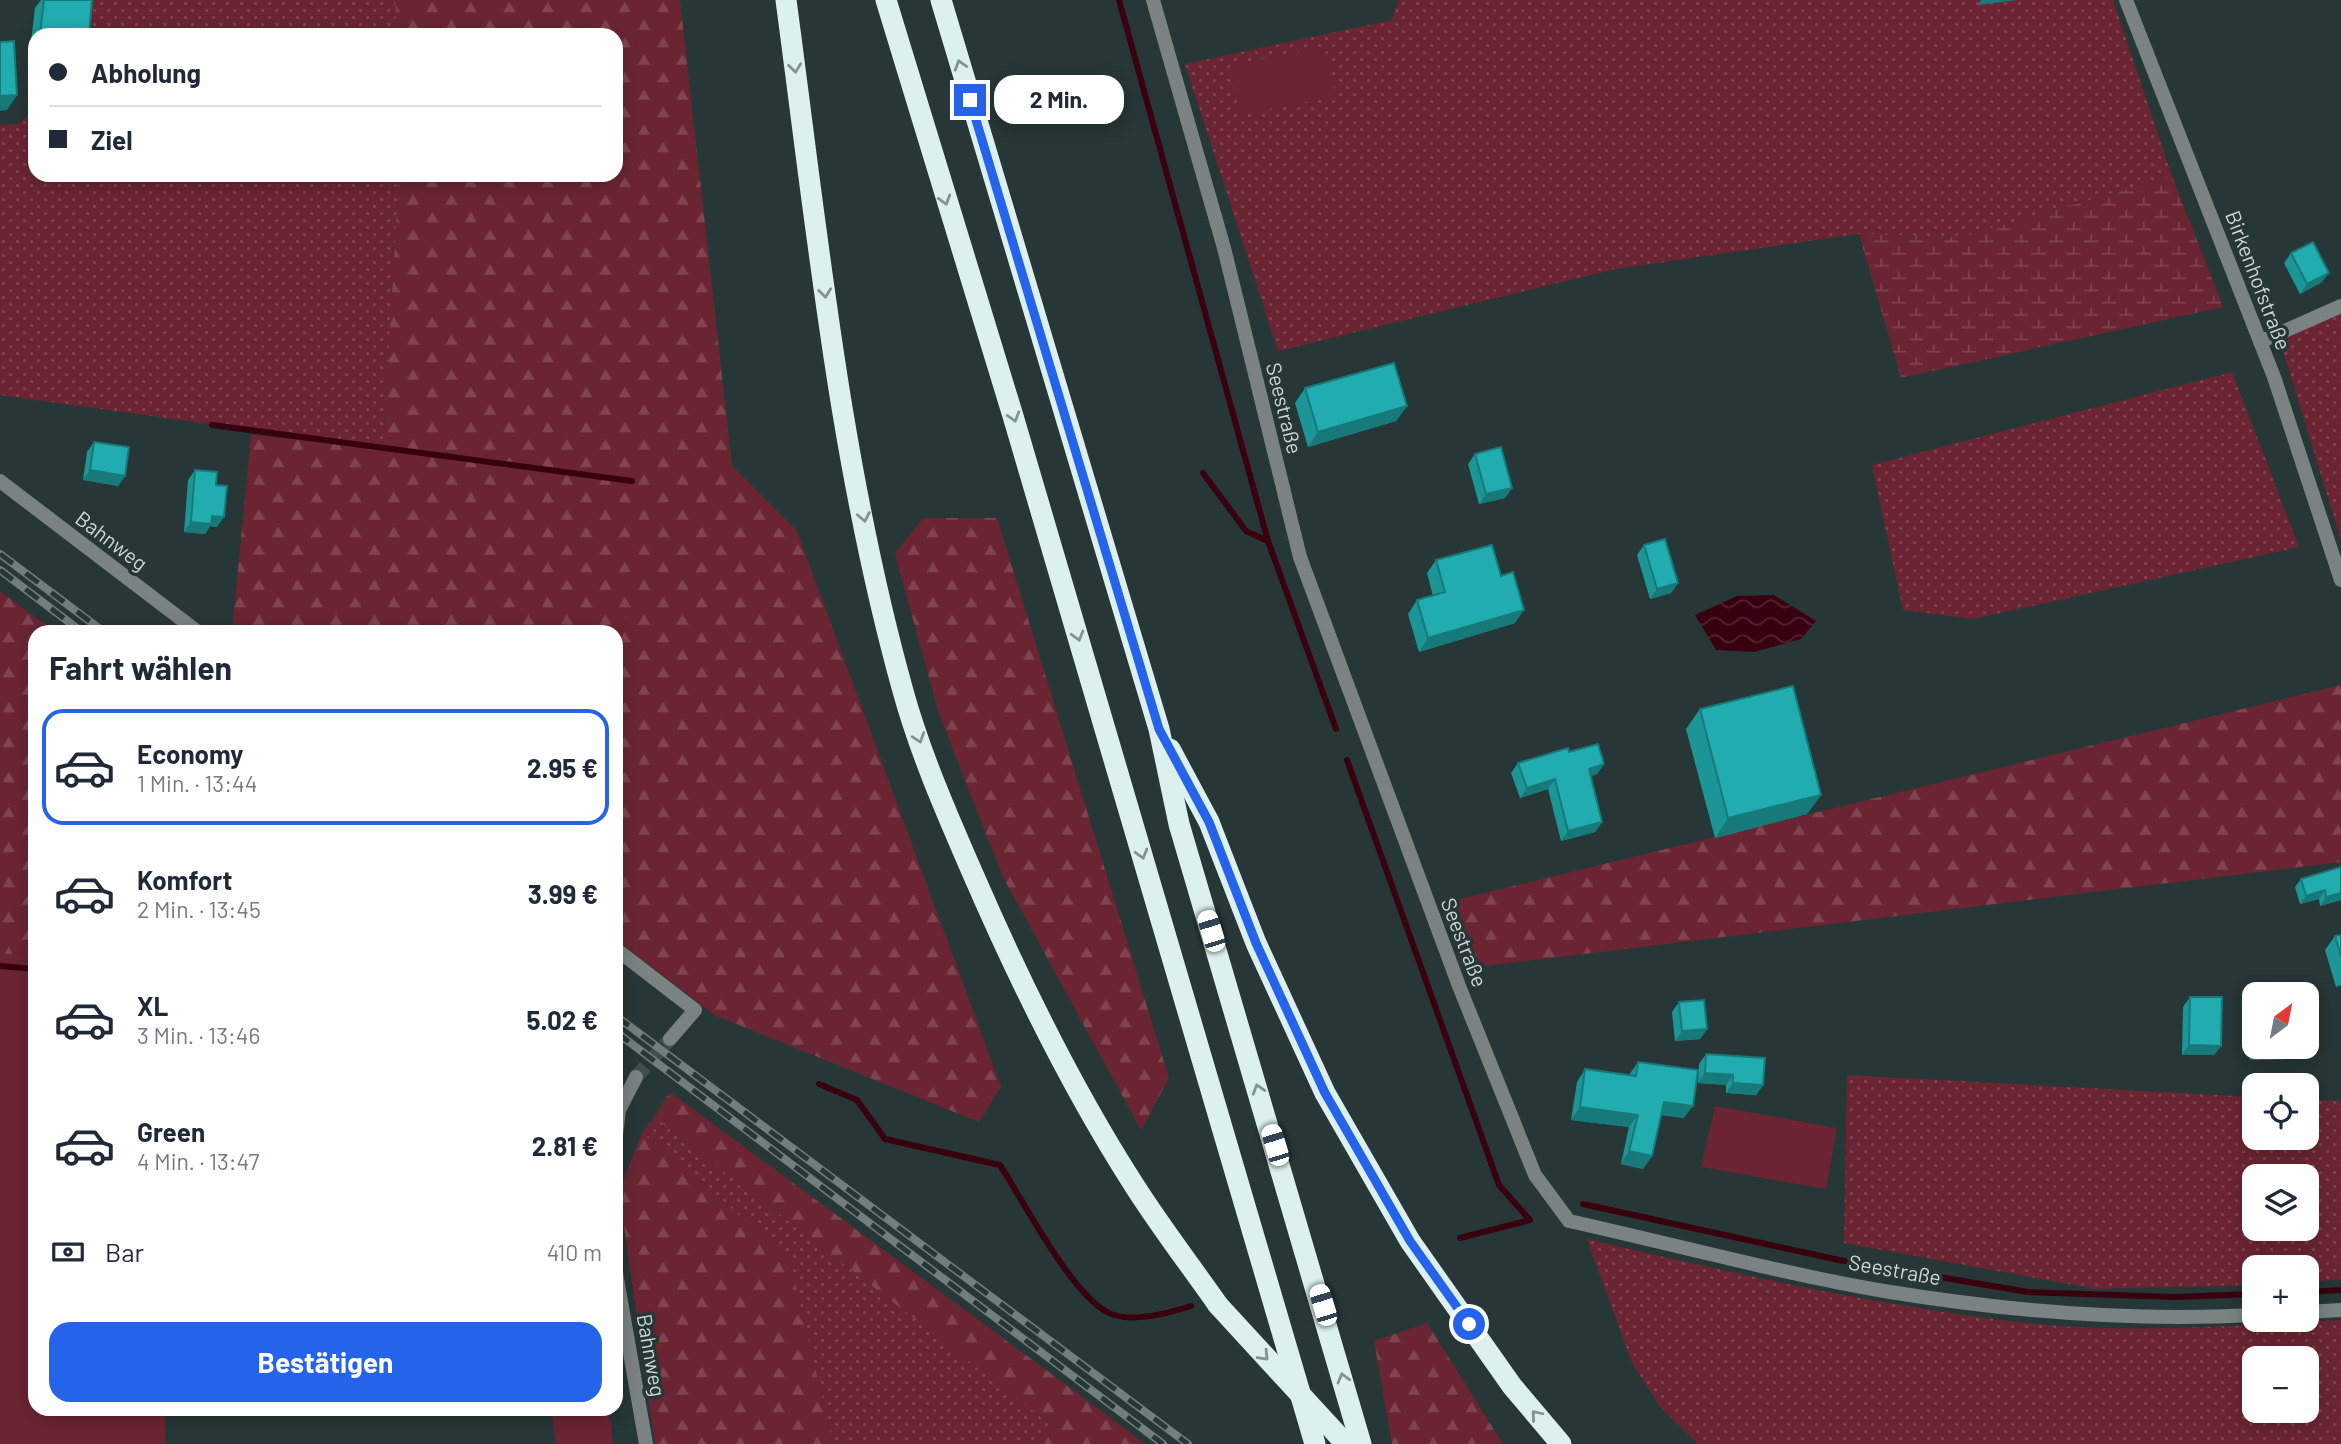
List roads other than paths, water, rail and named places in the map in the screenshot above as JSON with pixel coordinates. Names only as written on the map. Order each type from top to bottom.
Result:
[{"type":"highway","points":[[786,0],[834,359],[873,564],[903,692],[950,822],[997,929],[1060,1059],[1133,1184],[1218,1306],[1346,1444]]},
{"type":"highway","points":[[886,0],[1017,430],[1315,1444]]},
{"type":"highway","points":[[941,0],[1159,729],[1179,824],[1361,1444]]},
{"type":"highway","points":[[1159,729],[1209,822],[1256,943],[1325,1093],[1410,1241],[1512,1387],[1561,1444]]},
{"type":"street","name":"Seestraße","points":[[1153,0],[1224,248],[1300,557],[1459,986],[1535,1175],[1569,1221],[1884,1291],[2029,1310],[2181,1319],[2242,1316]]},
{"type":"street","name":"Birkenhofstraße","points":[[2126,0],[2260,342],[2341,580]]},
{"type":"street","points":[[2260,342],[2341,306]]},
{"type":"street","name":"Bahnweg","points":[[0,481],[189,625]]},
{"type":"street","points":[[623,954],[695,1010],[670,1038]]},
{"type":"street","points":[[623,1102],[636,1077]]},
{"type":"street","points":[[2319,1311],[2341,1310]]},
{"type":"street","name":"Bahnweg","points":[[623,1313],[646,1444]]},
{"type":"water","points":[[1774,595],[1816,621],[1801,639],[1754,652],[1716,650],[1695,615],[1737,596]]},
{"type":"waterway","points":[[1119,0],[1268,541]]},
{"type":"waterway","points":[[212,425],[632,481]]},
{"type":"waterway","points":[[1203,473],[1246,531],[1268,541],[1336,729]]},
{"type":"waterway","points":[[1347,760],[1499,1185],[1530,1220],[1460,1238]]},
{"type":"waterway","points":[[0,966],[28,968]]},
{"type":"waterway","points":[[819,1084],[857,1100],[885,1139],[1000,1165],[1063,1266],[1078,1286],[1107,1312],[1137,1317],[1191,1306]]},
{"type":"waterway","points":[[1583,1204],[1839,1260],[2028,1292],[2175,1297],[2242,1294]]},
{"type":"waterway","points":[[2319,1291],[2341,1290]]},
{"type":"tunnel","points":[[636,1077],[670,1039]]},
{"type":"railway","points":[[0,554],[95,625]]},
{"type":"railway","points":[[0,570],[73,625]]},
{"type":"railway","points":[[623,1021],[1188,1444]]},
{"type":"railway","points":[[623,1037],[1163,1444]]}]
